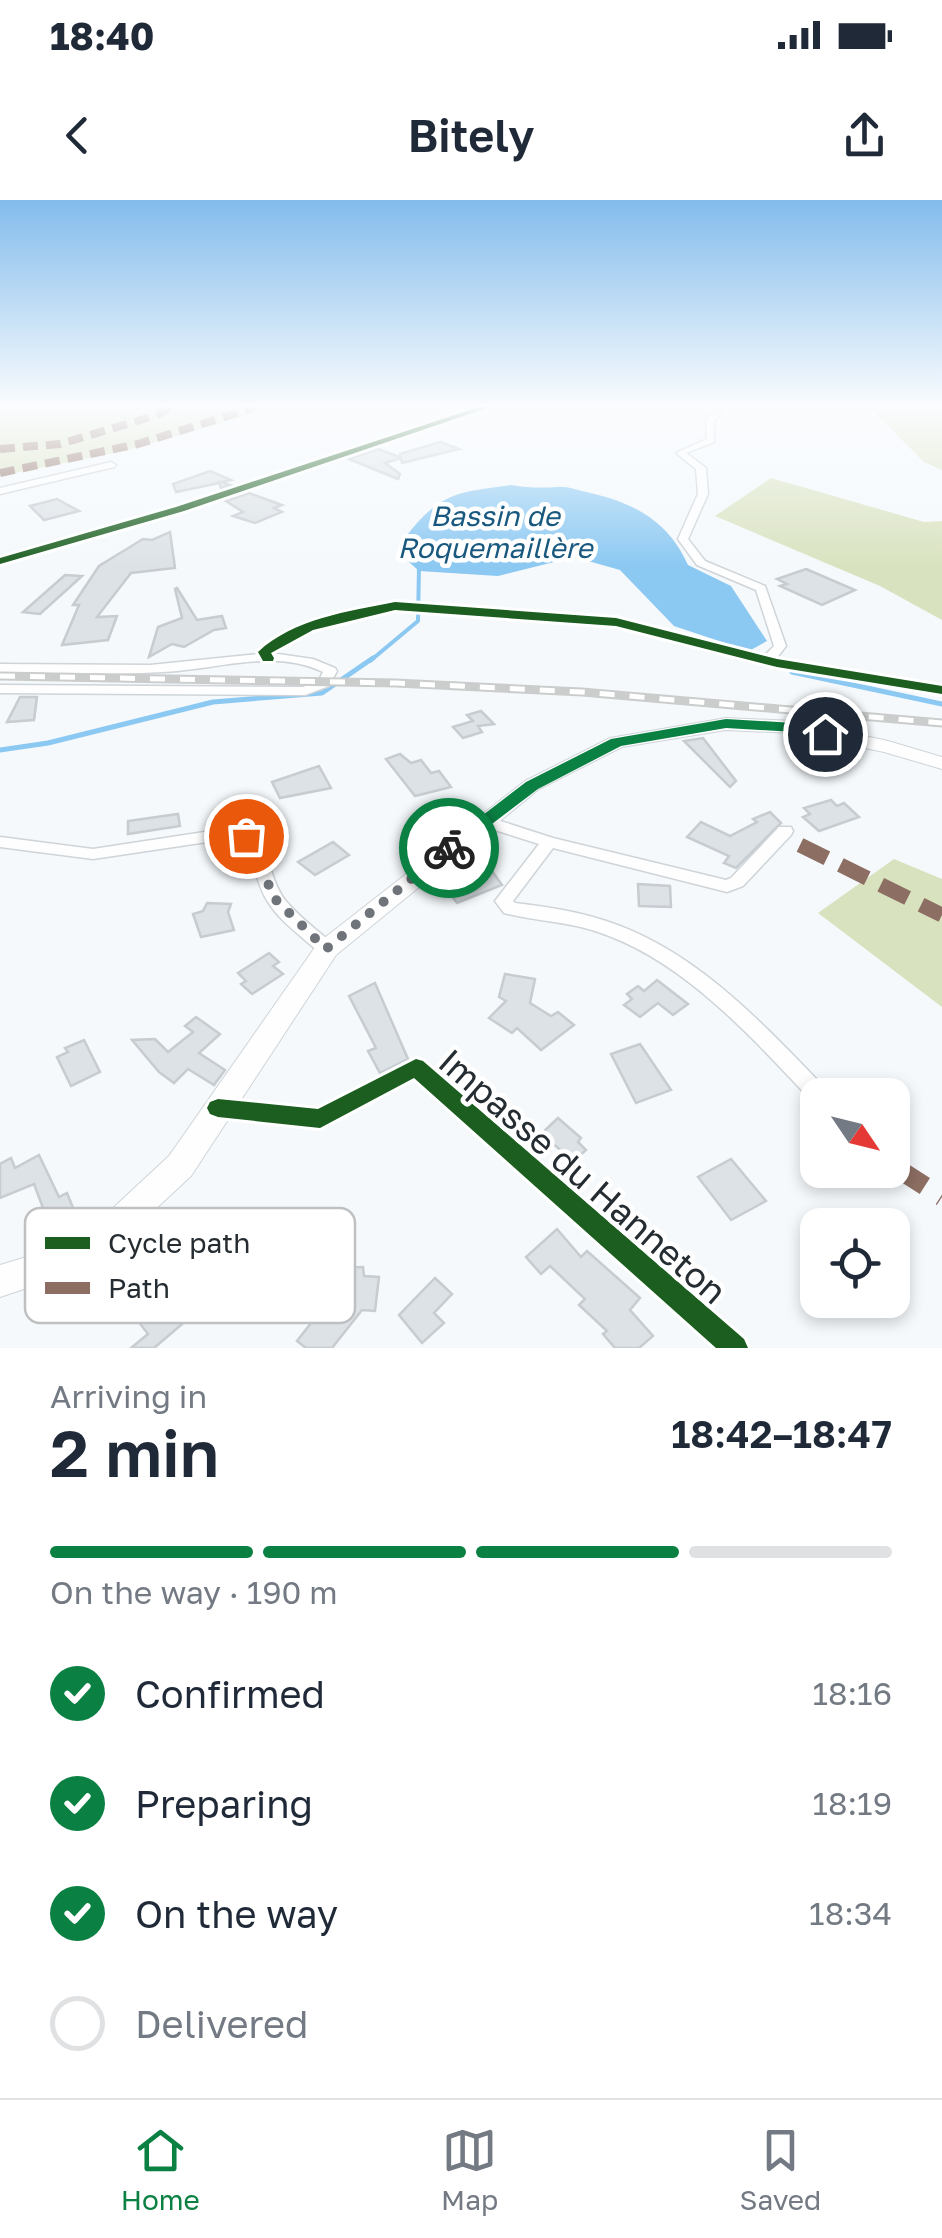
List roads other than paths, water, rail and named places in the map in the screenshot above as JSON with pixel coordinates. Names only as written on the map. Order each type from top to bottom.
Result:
[{"type":"main road","points":[[135,1208],[180,1166],[326,949],[532,786],[617,742],[726,724],[794,728],[942,763]]},
{"type":"main road","points":[[0,1281],[25,1274]]},
{"type":"street","points":[[0,561],[324,461]]},
{"type":"street","points":[[691,461],[701,468],[703,494],[683,539],[700,563],[760,588],[780,646],[766,660]]},
{"type":"street","points":[[0,491],[112,464]]},
{"type":"street","points":[[268,658],[264,652],[279,639],[358,613],[395,606],[616,622],[766,660],[942,690]]},
{"type":"street","points":[[0,668],[176,668],[220,659],[268,658],[318,663],[330,671],[324,684],[305,691],[0,690]]},
{"type":"street","points":[[486,820],[549,842],[727,886],[737,882],[785,831]]},
{"type":"street","points":[[0,842],[92,854],[237,832],[246,836],[263,866],[272,896],[326,949]]},
{"type":"street","points":[[549,842],[511,889],[504,901],[510,908],[578,916],[632,938],[686,967],[801,1078]]},
{"type":"street","name":"Impasse du Hanneton","points":[[218,1108],[320,1119],[416,1067],[735,1348]]},
{"type":"water","name":"Bassin de Roquemaillère","points":[[511,485],[574,489],[636,509],[661,526],[688,565],[731,586],[767,641],[749,651],[674,626],[620,570],[574,557],[498,576],[419,571],[409,562],[408,534],[441,502],[464,493]]},
{"type":"waterway","points":[[370,661],[418,621],[419,567]]},
{"type":"waterway","points":[[0,750],[48,743],[213,702],[322,693],[373,658]]},
{"type":"waterway","points":[[792,672],[942,704]]},
{"type":"railway","points":[[0,676],[396,683],[582,692],[942,723]]}]
